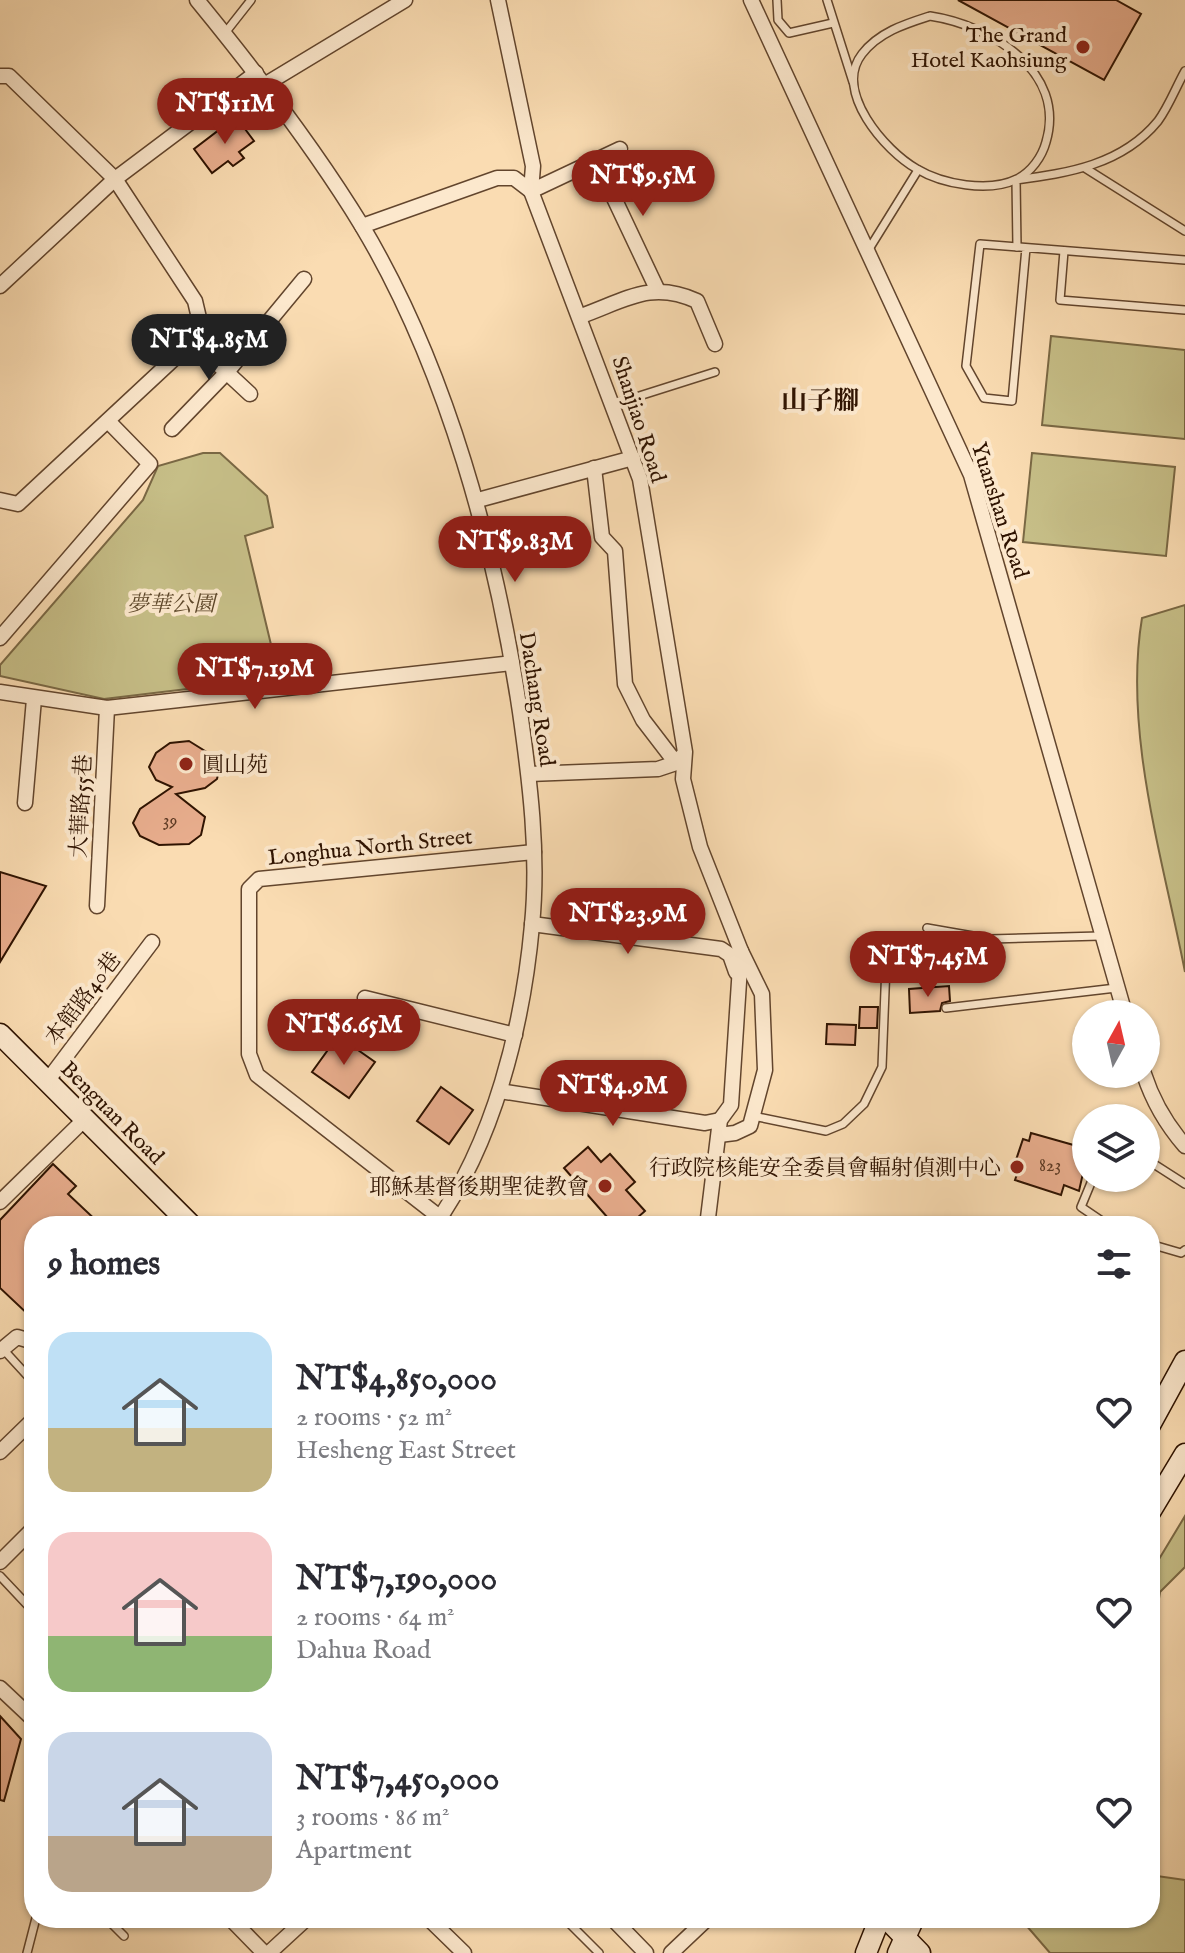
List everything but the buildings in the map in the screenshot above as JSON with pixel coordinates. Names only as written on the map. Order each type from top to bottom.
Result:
[{"type":"street","name":"Dachang Road","points":[[197,0],[261,78],[362,226],[432,373],[478,500],[512,663],[529,774],[534,852],[532,924],[515,1035],[500,1091],[445,1216]]},
{"type":"street","points":[[0,286],[115,179],[261,78],[405,0]]},
{"type":"street","name":"Shanjiao Road","points":[[498,0],[533,166],[531,191],[581,316],[640,479],[683,779],[700,847],[741,951],[762,994],[765,1070],[753,1116]]},
{"type":"street","name":"Yuanshan Road","points":[[751,0],[869,249],[971,475],[1120,1000]]},
{"type":"street","points":[[0,76],[9,76],[115,179],[195,301],[199,318],[193,341],[18,504],[0,500]]},
{"type":"street","points":[[362,226],[497,178],[514,178],[531,191],[620,149]]},
{"type":"street","points":[[597,162],[657,289]]},
{"type":"street","points":[[172,429],[227,372],[304,279]]},
{"type":"street","points":[[581,316],[657,289],[697,301],[715,344]]},
{"type":"street","points":[[193,341],[250,394]]},
{"type":"street","points":[[0,638],[150,464],[108,421]]},
{"type":"street","points":[[478,500],[633,458]]},
{"type":"street","points":[[529,774],[658,769],[681,757],[643,720],[625,684],[615,551],[602,537],[594,468]]},
{"type":"street","points":[[0,692],[107,708],[512,663]]},
{"type":"street","points":[[25,803],[34,699]]},
{"type":"street","name":"大華路55巷","points":[[97,906],[107,708]]},
{"type":"street","name":"Longhua North Street","points":[[433,1216],[257,1075],[249,1054],[249,889],[259,879],[534,852]]},
{"type":"street","points":[[532,924],[721,949],[730,955],[737,974]]},
{"type":"street","name":"本館路40巷","points":[[48,1080],[152,942]]},
{"type":"street","points":[[708,1216],[720,1127],[731,1105],[737,974],[741,951]]},
{"type":"street","points":[[365,998],[515,1035]]},
{"type":"street","name":"Benguan Road","points":[[0,1034],[182,1216]]},
{"type":"street","points":[[1148,1088],[1168,1126],[1185,1146]]},
{"type":"street","points":[[500,1091],[705,1123],[735,1133],[750,1126],[753,1116]]},
{"type":"street","points":[[0,1202],[86,1118]]},
{"type":"street","points":[[1,1349],[17,1337],[24,1339]]},
{"type":"street","points":[[1160,1407],[1185,1361]]},
{"type":"street","points":[[0,1452],[24,1429]]},
{"type":"street","points":[[1160,1495],[1185,1454]]},
{"type":"street","points":[[0,1562],[24,1538]]},
{"type":"street","points":[[0,1688],[24,1711]]},
{"type":"street","points":[[241,1928],[267,1953],[296,1928]]},
{"type":"street","points":[[438,1928],[464,1953]]},
{"type":"street","points":[[622,1928],[646,1953]]},
{"type":"street","points":[[671,1953],[697,1928]]},
{"type":"street","points":[[866,1953],[878,1928]]},
{"type":"street","points":[[906,1936],[920,1953]]},
{"type":"lane","points":[[225,34],[251,0]]},
{"type":"lane","points":[[777,0],[778,20],[789,33],[833,23]]},
{"type":"lane","points":[[827,0],[861,108],[895,153],[918,170],[978,186],[1104,162],[1141,138],[1159,119],[1185,71]]},
{"type":"lane","points":[[856,90],[855,68],[861,54],[900,25],[930,16],[961,21],[996,38],[1033,70],[1050,108],[1045,148],[1032,168],[1016,180]]},
{"type":"lane","points":[[1085,168],[1185,231]]},
{"type":"lane","points":[[869,249],[918,170]]},
{"type":"lane","points":[[1016,180],[1017,247]]},
{"type":"lane","points":[[1026,248],[1012,401],[984,398],[966,366],[980,244],[1185,260]]},
{"type":"lane","points":[[1064,251],[1060,300],[1185,310]]},
{"type":"lane","points":[[614,404],[715,372]]},
{"type":"lane","points":[[927,928],[990,939],[1100,936]]},
{"type":"lane","points":[[753,1116],[826,1131],[843,1124],[864,1104],[882,1067],[886,965]]},
{"type":"lane","points":[[946,1008],[1116,988]]},
{"type":"lane","points":[[1160,1168],[1185,1184]]},
{"type":"lane","points":[[1087,1192],[1081,1207],[1094,1216]]},
{"type":"lane","points":[[1160,1247],[1181,1253],[1185,1250]]},
{"type":"lane","points":[[1,1349],[24,1373]]},
{"type":"lane","points":[[0,1576],[24,1601]]},
{"type":"lane","points":[[27,1953],[33,1928]]},
{"type":"lane","points":[[116,1928],[124,1936]]},
{"type":"lane","points":[[574,1928],[599,1953]]},
{"type":"green space","points":[[1051,336],[1185,350],[1185,439],[1042,425]]},
{"type":"green space","name":"夢華公園","points":[[203,453],[220,453],[267,496],[273,527],[245,536],[279,678],[104,699],[0,676],[0,665],[143,500],[158,466]]},
{"type":"green space","points":[[1032,453],[1175,467],[1166,556],[1023,542]]},
{"type":"green space","points":[[1185,605],[1185,972],[1141,750],[1137,661],[1142,618]]},
{"type":"green space","points":[[1185,1516],[1185,1567],[1160,1592],[1160,1557]]},
{"type":"green space","points":[[1160,1876],[1185,1880],[1185,1953],[1050,1953],[1028,1928],[1160,1928]]},
{"type":"place","name":"The Grand Hotel Kaohsiung","points":[[1083,47]]},
{"type":"place","name":"圓山苑","points":[[186,764]]},
{"type":"place","name":"行政院核能安全委員會輻射偵測中心","points":[[1017,1167]]},
{"type":"place","name":"耶穌基督後期聖徒教會","points":[[605,1186]]},
{"type":"district","name":"山子腳","points":[[820,400]]}]
